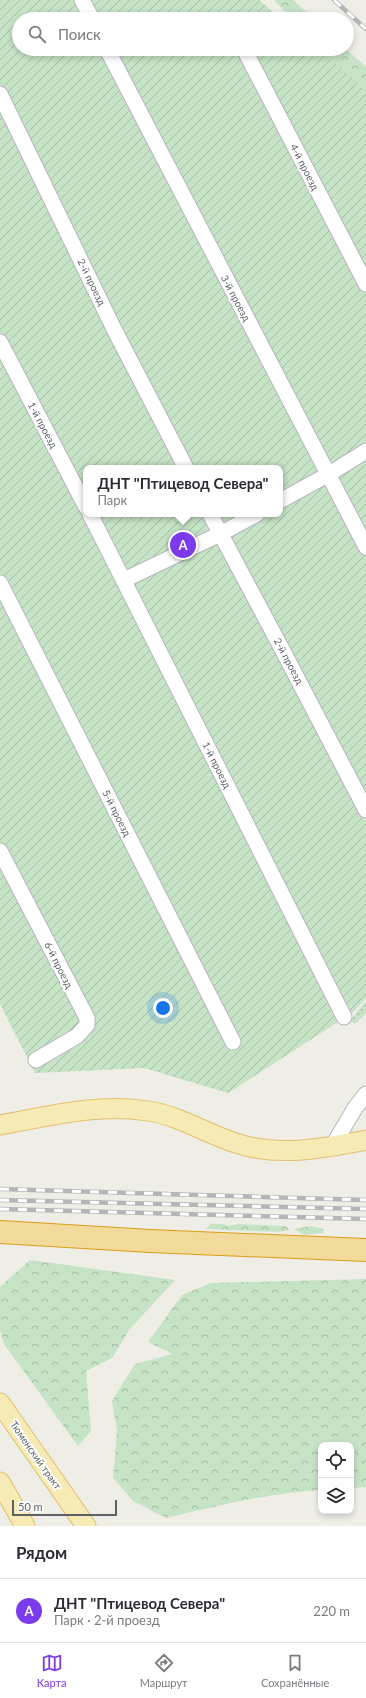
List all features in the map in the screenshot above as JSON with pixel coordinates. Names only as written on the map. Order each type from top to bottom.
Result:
[{"type":"highway","points":[[0,1232],[150,1242],[366,1250]]},
{"type":"main road","points":[[0,1124],[94,1109],[131,1109],[150,1111],[179,1119],[240,1145],[287,1151],[332,1147],[366,1140]]},
{"type":"main road","points":[[0,1111],[36,1118]]},
{"type":"main road","name":"Тюменский тракт","points":[[0,1403],[86,1526]]},
{"type":"main road","points":[[35,1452],[101,1526]]},
{"type":"main road","points":[[0,1482],[25,1526]]},
{"type":"street","points":[[82,0],[88,12]]},
{"type":"street","name":"3-й проезд","points":[[111,56],[366,547]]},
{"type":"street","name":"4-й проезд","points":[[248,56],[366,284]]},
{"type":"street","name":"2-й проезд","points":[[0,94],[115,331],[184,465]]},
{"type":"street","name":"1-й проезд","points":[[0,342],[83,501]]},
{"type":"street","points":[[283,499],[329,474],[366,451]]},
{"type":"street","name":"1-й проезд","points":[[92,517],[344,1017]]},
{"type":"street","name":"2-й проезд","points":[[212,517],[284,651],[366,810]]},
{"type":"street","points":[[124,580],[220,534],[251,517]]},
{"type":"street","name":"5-й проезд","points":[[0,583],[233,1042]]},
{"type":"street","name":"6-й проезд","points":[[0,851],[87,1018],[87,1025],[77,1036],[36,1060]]},
{"type":"street","points":[[332,1147],[355,1108],[366,1094]]},
{"type":"green space","points":[[0,0],[259,0],[273,12],[12,12],[12,56],[325,56],[362,87],[366,93],[366,998],[352,1013],[228,1093],[144,1068],[35,1073],[0,1004]]},
{"type":"green space","points":[[274,0],[293,0],[306,12],[285,12]]},
{"type":"green space","points":[[324,56],[354,56],[366,67],[366,100],[343,81]]},
{"type":"green space","points":[[366,1001],[366,1013],[355,1024],[350,1021]]},
{"type":"green space","points":[[210,1224],[224,1224],[228,1226],[238,1224],[286,1226],[289,1230],[278,1232],[207,1229]]},
{"type":"green space","points":[[311,1226],[323,1229],[324,1233],[304,1235],[294,1229]]},
{"type":"green space","points":[[30,1260],[175,1280],[129,1330],[112,1358],[86,1371],[91,1431],[78,1446],[4,1344],[0,1330],[0,1287]]},
{"type":"green space","points":[[366,1279],[366,1487],[354,1488],[354,1442],[318,1442],[318,1490],[262,1497],[166,1518],[133,1501],[113,1478],[117,1431],[112,1401],[135,1364],[173,1354],[148,1342],[182,1295],[211,1283]]},
{"type":"railway","points":[[334,0],[347,12]]},
{"type":"railway","points":[[354,18],[366,29]]},
{"type":"railway","points":[[0,1189],[366,1200]]},
{"type":"railway","points":[[0,1200],[366,1209]]},
{"type":"railway","points":[[0,1209],[366,1219]]},
{"type":"place","name":"ДНТ \"Птицевод Севера\"","points":[[183,545]]}]
